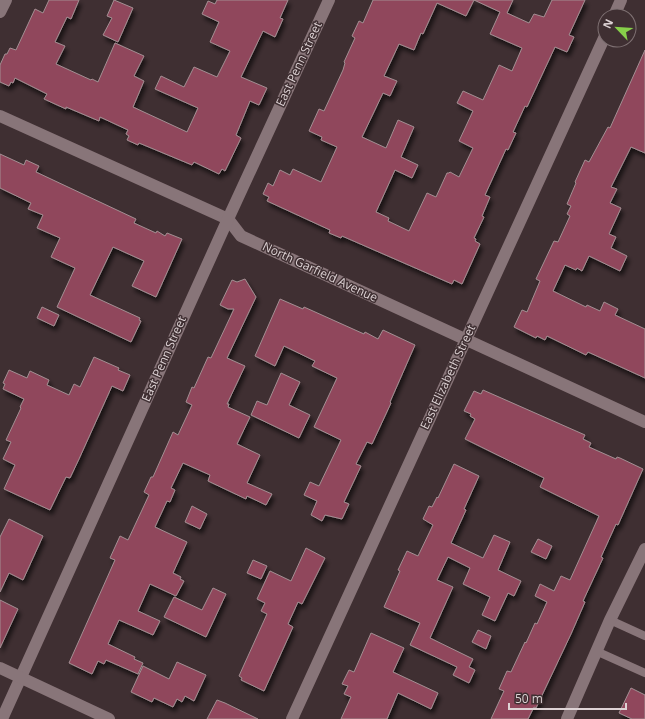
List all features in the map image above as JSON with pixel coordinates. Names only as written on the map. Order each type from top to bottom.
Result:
[{"type":"street","points":[[0,12],[6,0]]},
{"type":"street","name":"East Penn Street","points":[[2,719],[228,219],[329,0]]},
{"type":"street","name":"East Elizabeth Street","points":[[292,719],[600,48]]},
{"type":"street","name":"North Garfield Avenue","points":[[0,116],[228,219],[242,236],[645,422]]},
{"type":"street","points":[[567,719],[610,620],[645,549]]},
{"type":"street","points":[[0,668],[109,719]]},
{"type":"lane","points":[[610,620],[645,636]]},
{"type":"lane","points":[[596,651],[645,673]]},
{"type":"building","points":[[49,0],[79,0],[71,19],[67,17],[55,42],[65,46],[56,64],[98,82],[115,43],[144,56],[134,76],[144,81],[133,107],[187,132],[198,108],[155,89],[161,76],[184,87],[194,67],[217,77],[230,51],[210,42],[219,22],[202,14],[208,1],[215,4],[217,0],[288,0],[280,18],[283,19],[275,37],[263,31],[241,77],[267,88],[259,105],[250,101],[236,135],[241,138],[225,171],[222,169],[219,174],[194,162],[192,165],[139,143],[138,145],[127,140],[129,136],[126,134],[128,130],[100,117],[99,121],[44,99],[47,94],[15,78],[13,83],[11,82],[9,86],[0,82],[0,65],[5,54],[7,54],[10,48],[16,50],[35,9],[43,13]]},
{"type":"building","points":[[114,0],[133,8],[118,42],[103,35],[112,18],[107,16]]},
{"type":"building","points":[[373,0],[474,0],[513,0],[507,13],[529,23],[534,14],[544,17],[552,0],[585,0],[569,35],[574,37],[567,52],[555,47],[527,107],[525,106],[513,132],[516,133],[508,150],[506,149],[485,195],[490,197],[482,216],[484,217],[474,238],[476,239],[475,241],[480,244],[462,284],[454,280],[452,284],[342,236],[341,238],[329,233],[330,230],[267,201],[269,197],[263,194],[268,183],[273,186],[280,170],[290,175],[293,169],[321,182],[337,147],[321,140],[322,137],[309,131],[319,109],[324,111],[343,70],[344,62],[355,38],[352,36],[359,21],[363,23]],"holes":[[[474,0],[500,12],[490,34],[522,48],[512,71],[499,65],[483,100],[463,91],[457,103],[473,111],[459,141],[473,148],[459,177],[450,172],[447,173],[436,197],[427,193],[409,231],[388,221],[389,218],[376,212],[395,170],[412,178],[418,165],[401,157],[414,127],[398,120],[386,148],[362,137],[383,93],[390,96],[397,81],[384,76],[399,44],[414,50],[437,3],[466,16]]]},
{"type":"building","points":[[645,50],[645,153],[631,147],[611,187],[617,189],[610,203],[621,208],[609,234],[616,237],[611,248],[627,256],[620,271],[589,256],[582,271],[565,265],[553,291],[586,307],[587,305],[600,311],[604,302],[618,309],[615,315],[645,329],[645,378],[588,352],[586,355],[547,336],[545,340],[537,336],[536,338],[514,327],[522,310],[527,312],[540,281],[536,279],[554,241],[558,242],[570,216],[567,214],[571,206],[567,204],[585,160],[589,162],[608,127],[610,128]]},
{"type":"building","points":[[0,154],[24,165],[26,160],[39,166],[36,172],[136,219],[134,223],[156,233],[157,231],[165,236],[167,233],[182,239],[156,297],[132,286],[144,261],[113,247],[90,295],[140,318],[139,320],[141,321],[131,342],[57,307],[75,268],[51,257],[60,238],[37,228],[43,215],[28,209],[31,203],[0,188]]},
{"type":"building","points":[[245,279],[256,297],[227,358],[245,366],[227,404],[229,404],[228,407],[250,417],[237,444],[260,455],[247,483],[272,494],[266,505],[247,496],[246,499],[208,481],[210,475],[183,463],[171,488],[175,490],[170,502],[167,501],[155,527],[187,542],[173,573],[181,577],[180,579],[184,581],[176,596],[150,584],[138,611],[160,621],[153,635],[119,620],[108,644],[135,657],[134,659],[143,663],[138,674],[106,660],[104,664],[98,661],[92,674],[69,663],[115,560],[110,558],[120,536],[128,540],[149,495],[144,492],[151,477],[153,477],[173,432],[178,435],[192,405],[186,402],[192,387],[194,388],[208,357],[211,358],[234,309],[228,309],[220,305],[232,280],[237,282]]},
{"type":"building","points":[[280,299],[303,309],[304,307],[364,334],[365,332],[378,339],[383,330],[415,345],[372,444],[367,442],[356,464],[361,466],[344,502],[349,504],[342,519],[325,515],[322,521],[311,515],[317,501],[304,495],[310,482],[319,486],[341,440],[314,427],[337,378],[312,366],[315,361],[284,346],[275,366],[255,356]]},
{"type":"building","points":[[42,307],[59,315],[54,326],[37,318]]},
{"type":"building","points":[[94,357],[119,368],[118,370],[130,375],[123,391],[112,386],[70,478],[66,477],[50,510],[4,489],[15,465],[3,459],[11,442],[6,440],[24,399],[3,389],[5,384],[3,383],[9,370],[27,378],[30,371],[49,380],[47,385],[69,395],[74,384],[80,387]]},
{"type":"building","points":[[281,373],[300,382],[289,405],[310,415],[299,438],[251,415],[257,401],[267,405]]},
{"type":"building","points":[[483,390],[585,435],[583,439],[591,443],[589,447],[616,459],[617,457],[620,458],[643,469],[618,525],[616,524],[601,557],[603,558],[583,601],[585,602],[571,634],[536,708],[534,707],[528,719],[491,719],[504,691],[499,689],[507,671],[511,672],[525,642],[526,643],[535,623],[537,624],[547,602],[535,596],[540,584],[554,591],[561,576],[570,580],[599,516],[540,487],[544,478],[465,439],[475,419],[470,416],[471,414],[464,411],[474,391],[481,394]]},
{"type":"building","points":[[454,464],[479,476],[451,543],[483,558],[494,535],[510,542],[498,570],[521,581],[514,596],[508,593],[495,621],[482,615],[490,597],[463,584],[470,568],[448,557],[437,580],[453,587],[430,638],[473,659],[469,667],[475,670],[469,683],[453,675],[457,667],[410,645],[420,623],[384,607],[407,551],[418,556],[433,525],[423,519],[429,506],[432,507],[437,497],[438,498]]},
{"type":"building","points":[[192,506],[207,514],[200,529],[185,522]]},
{"type":"building","points":[[9,519],[43,536],[23,580],[9,573],[0,592],[0,537]]},
{"type":"building","points":[[538,539],[552,546],[546,559],[531,552]]},
{"type":"building","points":[[306,548],[325,558],[302,604],[298,602],[288,624],[293,627],[264,691],[241,680],[242,678],[239,676],[267,614],[261,611],[265,603],[257,599],[270,571],[291,581]]},
{"type":"building","points":[[253,560],[267,566],[261,579],[247,573]]},
{"type":"building","points":[[213,588],[226,594],[206,637],[164,617],[174,597],[202,610]]},
{"type":"building","points":[[0,600],[18,609],[0,648]]},
{"type":"building","points":[[478,630],[491,636],[486,649],[472,642]]},
{"type":"building","points":[[371,633],[404,648],[393,672],[438,693],[431,709],[398,693],[387,719],[341,719],[351,697],[344,694],[348,686],[342,684],[349,670],[354,672]]},
{"type":"building","points":[[177,662],[206,675],[194,701],[185,696],[182,702],[177,699],[173,707],[154,698],[152,702],[131,692],[143,666],[169,679]]},
{"type":"building","points":[[631,688],[645,695],[645,719],[632,719],[619,713]]},
{"type":"building","points":[[217,700],[225,703],[258,719],[207,719]]}]
